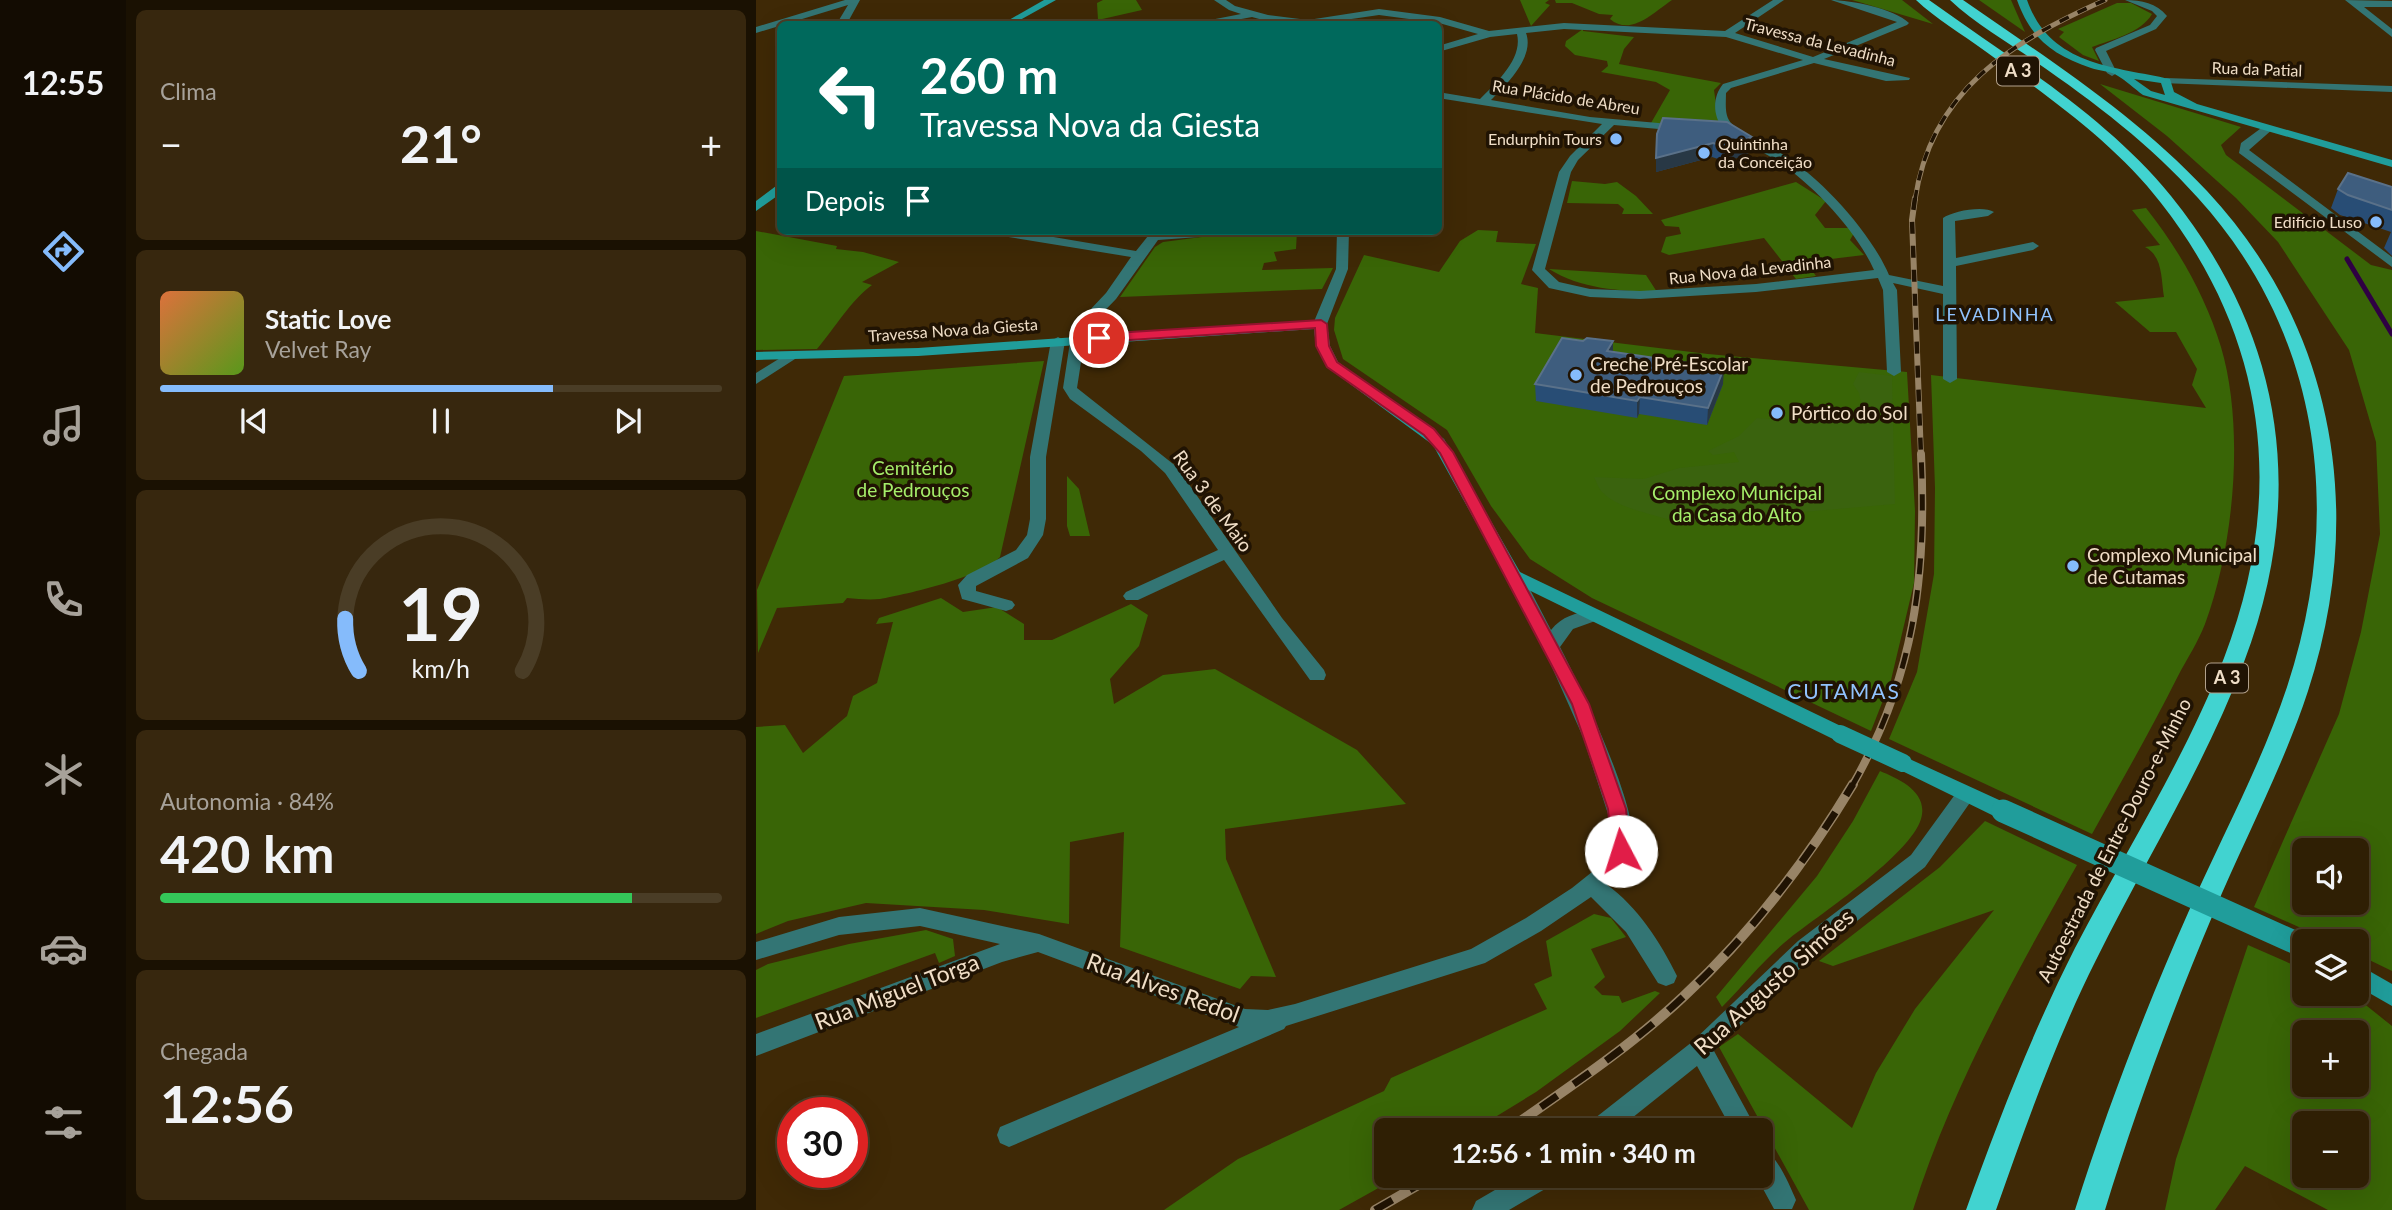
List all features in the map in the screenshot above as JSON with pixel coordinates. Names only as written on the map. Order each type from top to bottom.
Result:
[{"type":"highway","name":"Autoestrada de Entre-Douro-e-Minho","points":[[1922,0],[2087,123],[2131,162],[2178,214],[2215,266],[2242,323],[2261,387],[2271,458],[2269,510],[2262,564],[2237,651],[2173,789],[2070,986],[2017,1110],[1981,1210]]},
{"type":"highway","name":"A 3","points":[[1956,0],[2144,138],[2216,209],[2261,271],[2291,327],[2313,390],[2326,460],[2329,514],[2326,569],[2307,657],[2284,723],[2154,1026],[2116,1127],[2090,1210]]},
{"type":"street","points":[[1011,21],[1040,0]]},
{"type":"street","points":[[1012,21],[1051,0]]},
{"type":"street","points":[[1219,0],[1227,6],[1278,21]]},
{"type":"street","points":[[1727,34],[1779,0]]},
{"type":"street","points":[[1836,0],[1904,23],[1814,60],[1727,86],[1721,93],[1721,114],[1730,128],[1781,158],[1827,194],[1871,252],[1890,290],[1894,372]]},
{"type":"street","points":[[2022,0],[2030,22],[2043,36],[2074,58],[2117,74],[2147,93],[2392,164]]},
{"type":"street","points":[[2117,74],[2100,50],[2153,27],[2162,16],[2155,9],[2130,0]]},
{"type":"street","points":[[844,21],[854,1]]},
{"type":"street","points":[[786,21],[854,1]]},
{"type":"street","points":[[2353,2],[2392,4]]},
{"type":"street","points":[[2353,2],[2392,34]]},
{"type":"street","points":[[1321,21],[1379,12],[1440,20],[1489,34]]},
{"type":"street","points":[[1218,21],[1253,14]]},
{"type":"street","points":[[1269,18],[1292,21]]},
{"type":"street","points":[[756,30],[777,24]]},
{"type":"street","name":"Travessa da Levadinha","points":[[1489,34],[1578,26],[1727,34],[1886,78],[1905,78]]},
{"type":"street","points":[[1484,101],[1500,84],[1525,45],[1520,30]]},
{"type":"street","points":[[1442,48],[1489,34]]},
{"type":"street","name":"Rua da Patial","points":[[2117,74],[2166,81],[2392,89]]},
{"type":"street","points":[[2166,81],[2169,94],[2193,106]]},
{"type":"street","name":"Rua Plácido de Abreu","points":[[1442,96],[1611,122],[1699,129]]},
{"type":"street","name":"Rua Nova da Levadinha","points":[[1611,122],[1579,153],[1565,172],[1540,260],[1539,278],[1545,283],[1563,288],[1671,296],[1884,276],[1950,292]]},
{"type":"street","points":[[1716,130],[1730,128]]},
{"type":"street","points":[[2268,128],[2245,145],[2243,151],[2392,263]]},
{"type":"street","points":[[756,207],[777,194]]},
{"type":"street","points":[[1950,379],[1949,218],[1988,212]]},
{"type":"street","points":[[1034,235],[1139,255]]},
{"type":"street","name":"Rua 3 de Maio","points":[[1156,235],[1111,296],[1079,329],[1070,388],[1075,396],[1146,448],[1171,470],[1317,675]]},
{"type":"street","points":[[1343,235],[1342,269],[1321,324],[1323,346],[1332,365],[1439,442],[1514,576],[1592,616],[1966,794],[2292,941]]},
{"type":"street","points":[[1950,263],[2033,246]]},
{"type":"street","name":"Travessa Nova da Giesta","points":[[756,356],[918,352],[1321,324]]},
{"type":"street","points":[[1006,605],[968,594],[967,585],[973,579],[1021,554],[1035,535],[1038,519],[1038,457],[1058,341]]},
{"type":"street","points":[[756,380],[790,355]]},
{"type":"street","points":[[1132,596],[1227,552]]},
{"type":"street","name":"Rua Alves Redol","points":[[756,951],[839,926],[920,917],[1039,943],[1245,1019],[1268,1020],[1296,1014],[1477,956],[1505,942],[1591,885],[1615,863],[1621,851],[1617,809],[1586,716],[1514,576]]},
{"type":"street","points":[[1552,646],[1558,631],[1566,623],[1592,616]]},
{"type":"street","name":"Rua Augusto Simões","points":[[1614,1118],[1700,1048],[1806,948],[1918,861],[1966,794]]},
{"type":"street","points":[[1591,885],[1612,899],[1629,916],[1667,976]]},
{"type":"street","name":"Rua Miguel Torga","points":[[756,1045],[1000,953],[1039,943]]},
{"type":"street","points":[[2369,982],[2392,996]]},
{"type":"street","points":[[1009,1135],[1296,1014]]},
{"type":"street","points":[[1700,1048],[1738,1118]]},
{"type":"street","points":[[1773,1182],[1783,1200]]},
{"type":"street","points":[[1485,1210],[1523,1188]]},
{"type":"green space","points":[[1103,0],[1136,0],[1142,10],[1098,20],[1097,3]]},
{"type":"green space","points":[[1520,0],[1549,0],[1545,3],[1550,5],[1531,26]]},
{"type":"green space","points":[[1555,0],[1672,0],[1642,21],[1626,25],[1610,19],[1613,15],[1599,14],[1572,3],[1556,3]]},
{"type":"green space","points":[[1852,0],[1902,0],[1933,24],[1859,2]]},
{"type":"green space","points":[[1979,0],[2011,0],[2025,32]]},
{"type":"green space","points":[[2117,3],[2131,3],[2152,14],[2133,31],[2092,47],[2099,61],[2083,55],[2059,37],[2064,32],[2058,29]]},
{"type":"green space","points":[[1583,29],[1634,37],[1624,49],[1619,64],[1721,83],[1714,90],[1719,125],[1715,127],[1651,123],[1670,90],[1656,82],[1601,72],[1608,66],[1607,61],[1575,55],[1565,46],[1566,41]]},
{"type":"green space","points":[[2100,84],[2241,127],[2221,145],[2226,155],[2371,265],[2392,270],[2392,971],[2369,960],[2369,929],[2303,929],[2254,907],[2339,714],[2361,632],[2380,534],[2376,442],[2349,350],[2278,242],[2236,198],[2167,136]]},
{"type":"green space","points":[[1572,181],[1605,184],[1617,182],[1636,196],[1653,214],[1622,214],[1624,209],[1618,204],[1567,203]]},
{"type":"green space","points":[[1796,182],[1826,201],[1815,215],[1825,228],[1849,228],[1854,233],[1850,240],[1864,255],[1806,262],[1816,276],[1796,279],[1764,238],[1669,255],[1661,252],[1666,237],[1681,234],[1679,227],[1665,226],[1661,220]]},
{"type":"green space","name":"Complexo Municipal de Cutamas","points":[[2146,208],[2190,274],[2221,347],[2233,413],[2233,487],[2223,559],[2205,624],[2092,834],[1889,739],[1917,672],[1934,574],[1935,488],[1931,375],[2206,408],[2192,385],[2197,369],[2176,332],[2150,332],[2115,302],[2164,297],[2158,262],[2145,247],[2160,245],[2132,210]]},
{"type":"green space","name":"Complexo Municipal da Casa do Alto","points":[[1478,230],[1498,231],[1496,242],[1536,244],[1521,284],[1538,288],[1535,333],[1708,354],[1907,372],[1915,511],[1914,583],[1891,680],[1871,731],[1592,598],[1530,559],[1491,506],[1447,430],[1343,359],[1334,330],[1335,318],[1364,255],[1439,272],[1460,241]]},
{"type":"green space","points":[[756,231],[837,246],[836,249],[863,252],[899,262],[862,282],[872,285],[850,306],[817,349],[756,350]]},
{"type":"green space","points":[[1217,235],[1297,235],[1296,249],[1274,252],[1277,261],[1264,263],[1262,270],[1333,268],[1322,289],[1120,297],[1155,247],[1163,242]]},
{"type":"green space","points":[[1549,269],[1646,275],[1657,292],[1615,290],[1587,285]]},
{"type":"green space","name":"Cemitério de Pedrouços","points":[[1044,361],[1000,557],[962,578],[908,593],[880,599],[847,598],[843,603],[777,608],[758,653],[757,590],[844,376]]},
{"type":"green space","points":[[1859,372],[1892,376],[1895,504],[1679,523],[1618,503],[1602,492],[1594,477],[1644,479],[1679,468],[1739,462],[1734,452],[1713,455],[1708,451],[1739,436],[1757,418],[1807,421],[1816,412],[1840,413],[1851,410],[1861,403],[1853,384]]},
{"type":"green space","points":[[1067,476],[1079,489],[1090,536],[1070,536],[1067,526]]},
{"type":"green space","points":[[941,598],[963,612],[997,607],[1024,624],[1024,640],[1052,640],[1131,604],[1148,615],[1139,646],[1110,679],[1114,704],[1163,675],[1215,669],[1357,750],[1406,804],[1225,829],[1226,859],[1276,977],[1251,976],[1240,989],[1120,947],[1124,832],[1070,842],[1069,924],[984,910],[866,903],[788,921],[756,934],[756,727],[785,725],[803,753],[847,716],[853,696],[877,683],[893,622],[876,624],[879,618]]},
{"type":"green space","points":[[1880,771],[1911,788],[1921,801],[1921,819],[1914,833],[1883,866],[1781,946],[1722,1007],[1716,997],[1817,876],[1853,821]]},
{"type":"green space","points":[[1985,821],[2077,865],[2008,990],[1965,1077],[1928,1165],[1913,1210],[1809,1210],[1773,1145],[1773,1118],[1758,1118],[1719,1047],[1738,1034],[1852,1128],[1876,1073],[1915,1009],[1994,910],[1833,966],[1819,961],[1940,867]]},
{"type":"green space","points":[[1594,914],[1611,918],[1626,937],[1591,949],[1605,977],[1594,987],[1602,995],[1619,996],[1622,1003],[1655,991],[1660,993],[1620,1031],[1536,1092],[1494,1118],[1374,1118],[1374,1188],[1378,1188],[1339,1210],[1164,1210],[1238,1159],[1384,1091],[1391,1078],[1547,1009],[1534,984],[1552,976],[1546,941]]},
{"type":"green space","points":[[926,930],[953,939],[955,956],[939,963],[935,953],[756,1018],[756,970],[768,964],[849,944]]},
{"type":"green space","points":[[2248,945],[2292,964],[2292,1006],[2367,1006],[2392,1026],[2392,1210],[2328,1210],[2245,1166],[2215,1210],[2165,1210],[2176,1159]]},
{"type":"building","points":[[1663,118],[1727,122],[1752,137],[1728,147],[1713,143],[1656,158],[1657,134]]},
{"type":"building","points":[[2348,173],[2392,187],[2392,210],[2338,189]]},
{"type":"building","points":[[1562,338],[1613,341],[1607,351],[1724,368],[1708,408],[1640,397],[1637,401],[1535,384]]},
{"type":"waterway","points":[[2347,259],[2392,334]]},
{"type":"railway","points":[[1915,200],[1924,162],[1938,128],[1957,99],[1981,74],[2008,53],[2038,34],[2105,0]]},
{"type":"railway","points":[[1915,198],[1912,220],[1921,456]]},
{"type":"railway","points":[[1852,786],[1890,706],[1912,626],[1921,543],[1921,454]]},
{"type":"railway","points":[[1525,1118],[1620,1050],[1708,973],[1776,897],[1853,784]]},
{"type":"railway","points":[[1375,1210],[1413,1188]]},
{"type":"place","name":"Endurphin Tours","points":[[1616,139]]},
{"type":"place","name":"Quintinha da Conceição","points":[[1704,153]]},
{"type":"place","name":"Edifício Luso","points":[[2376,222]]},
{"type":"place","name":"Creche Pré-Escolar de Pedrouços","points":[[1576,375]]},
{"type":"place","name":"Pórtico do Sol","points":[[1777,413]]},
{"type":"place","name":"Complexo Municipal de Cutamas","points":[[2073,566]]},
{"type":"district","name":"LEVADINHA","points":[[1995,315]]},
{"type":"district","name":"CUTAMAS","points":[[1844,692]]},
{"type":"route","points":[[1099,338],[1321,324],[1320,336],[1332,365],[1429,432],[1446,452],[1581,704],[1617,809],[1622,838],[1621,851]]}]
